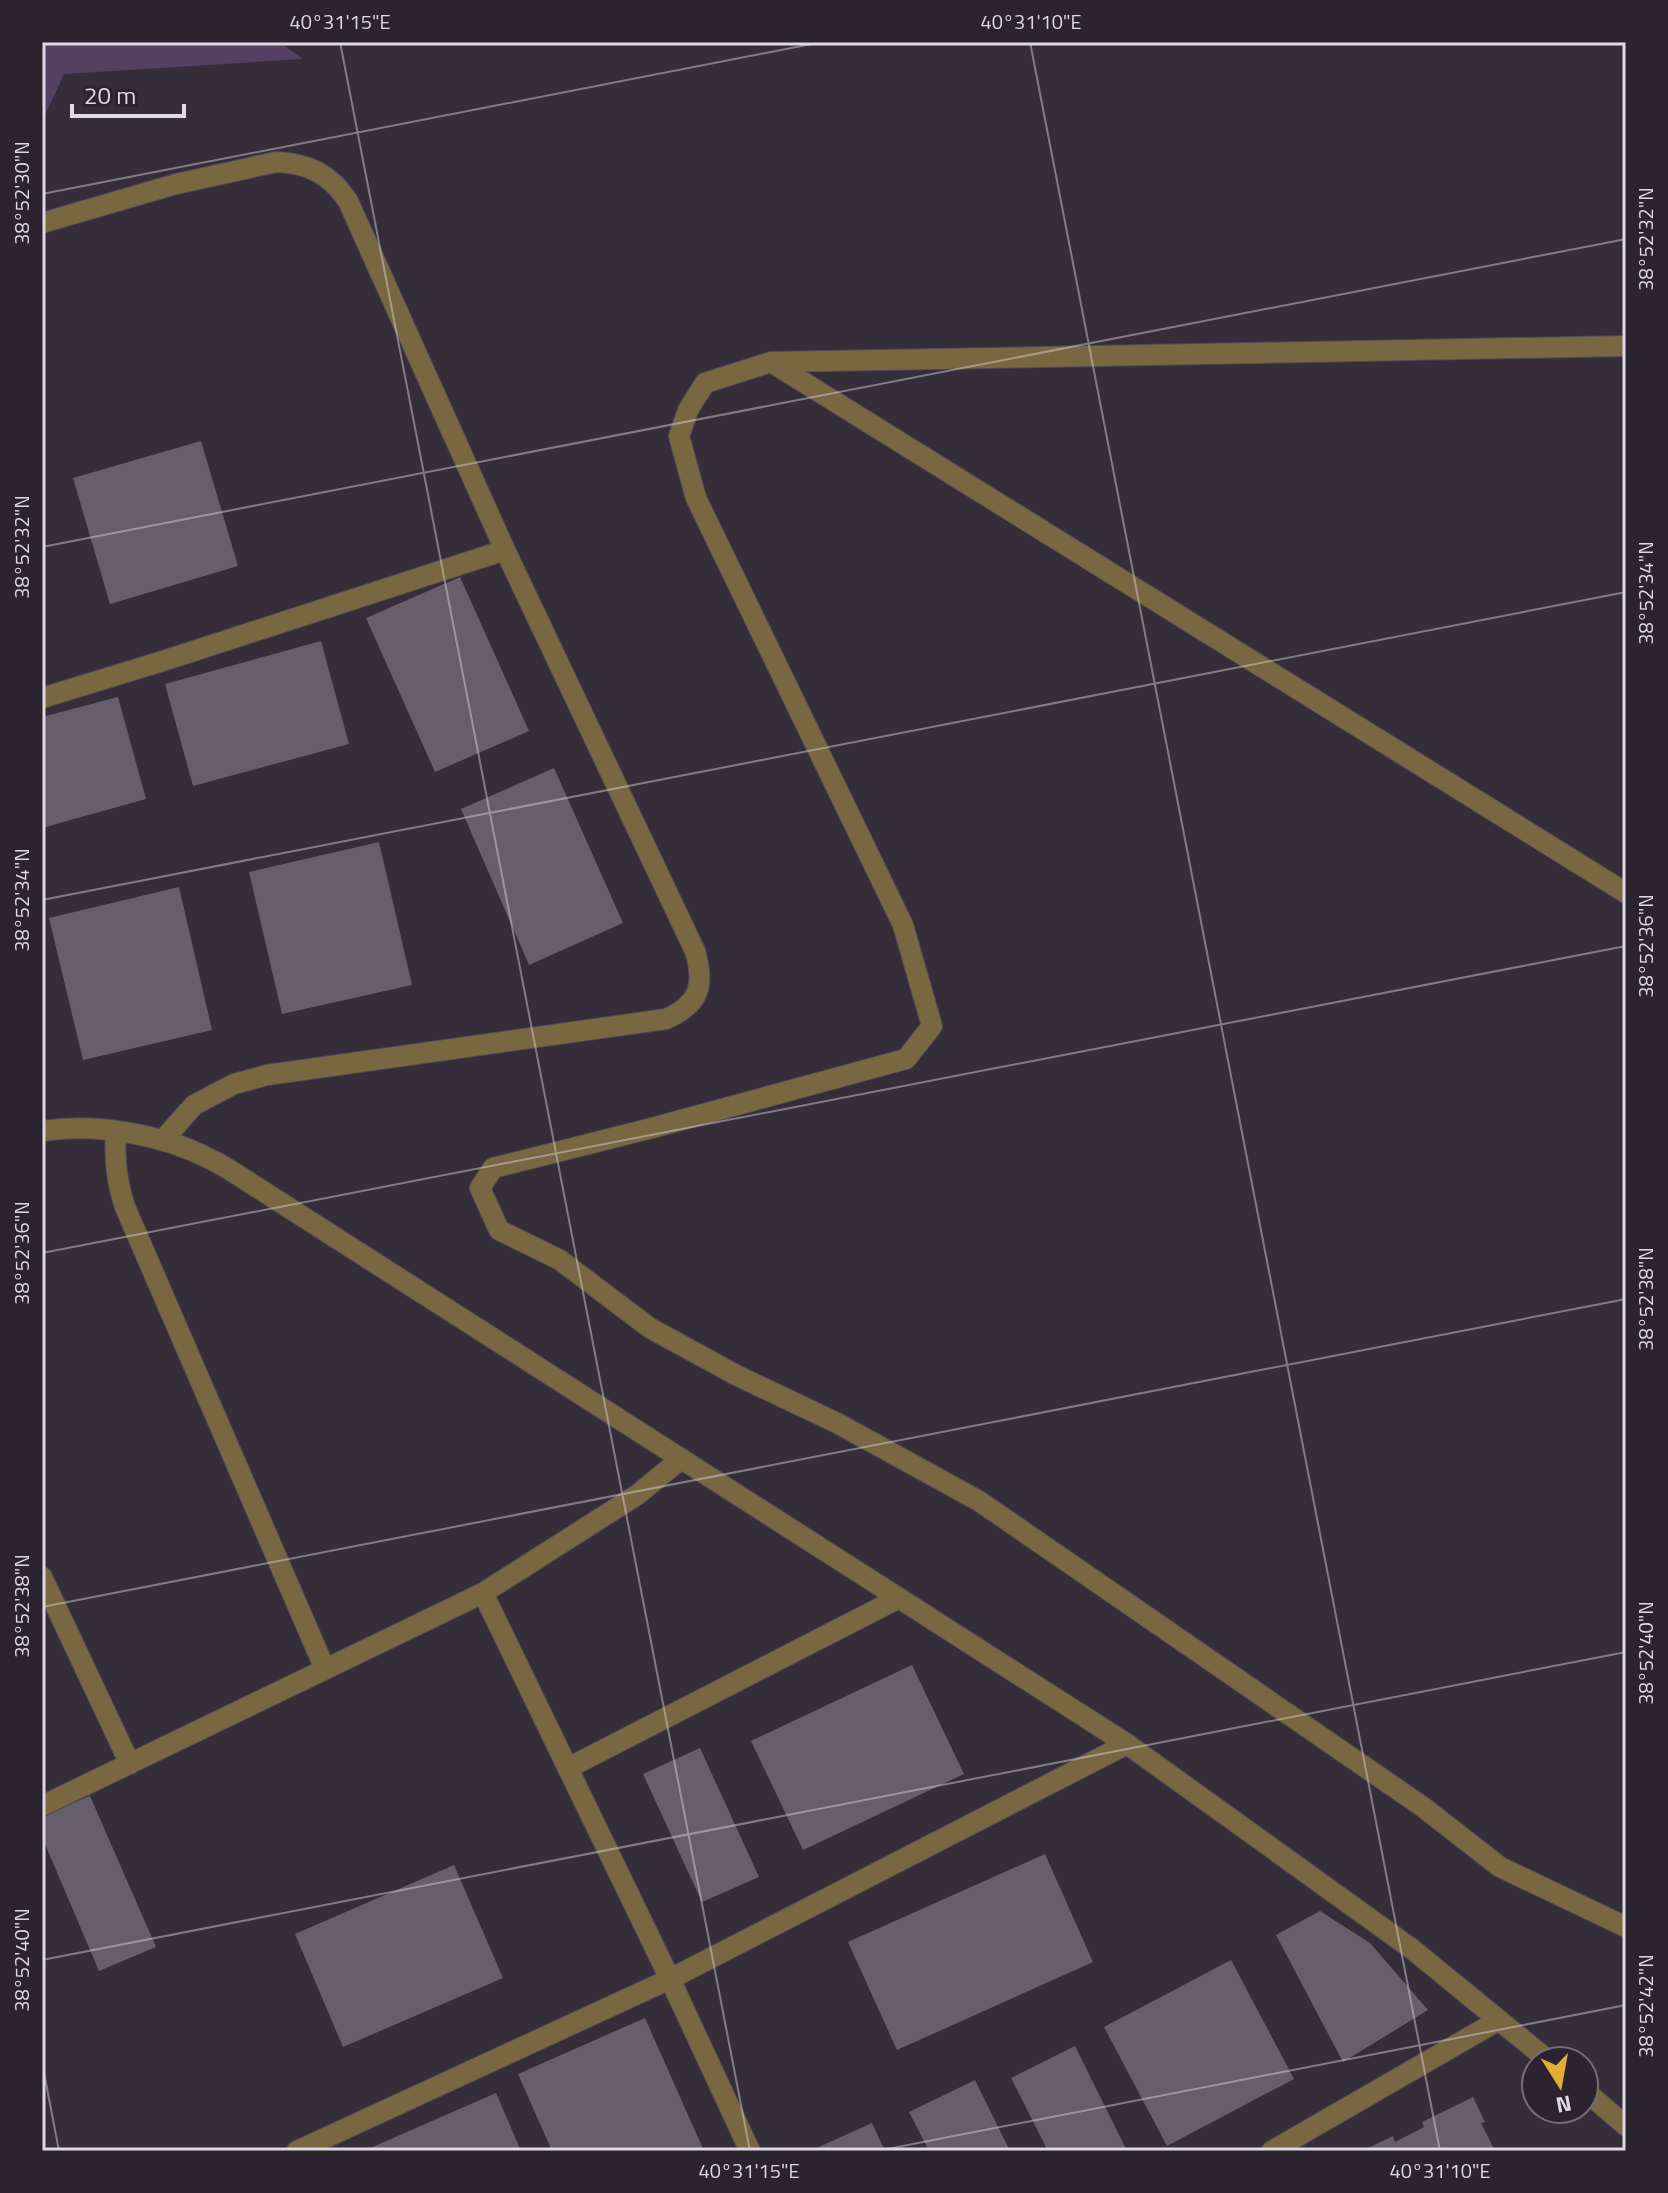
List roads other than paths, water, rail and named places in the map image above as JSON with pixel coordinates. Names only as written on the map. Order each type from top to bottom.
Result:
[{"type":"street","points":[[42,223],[176,184],[276,162],[312,167],[338,187],[348,201],[505,550],[695,951],[701,970],[699,987],[692,1001],[681,1013],[666,1019],[267,1075],[234,1084],[194,1105],[163,1140]]},
{"type":"street","points":[[1626,346],[771,362],[705,383],[688,410],[679,436],[696,498],[903,925],[932,1026],[906,1059],[493,1168],[480,1188],[499,1230],[560,1260],[650,1328],[736,1375],[837,1423],[979,1501],[1411,1799],[1500,1867],[1626,1927]]},
{"type":"street","points":[[771,362],[1626,893]]},
{"type":"street","points":[[42,698],[505,550]]},
{"type":"street","points":[[42,1131],[116,1131],[163,1140],[211,1159],[1127,1744],[1412,1949],[1529,2045]]},
{"type":"street","points":[[116,1131],[116,1176],[125,1207],[325,1669]]},
{"type":"street","points":[[42,1806],[483,1593],[637,1495],[681,1459]]},
{"type":"street","points":[[42,1577],[130,1764]]},
{"type":"street","points":[[483,1593],[750,2151]]},
{"type":"street","points":[[568,1768],[899,1598]]},
{"type":"street","points":[[297,2151],[670,1979],[1127,1744]]},
{"type":"street","points":[[1273,2151],[1499,2020]]},
{"type":"street","points":[[1600,2104],[1626,2126]]}]
